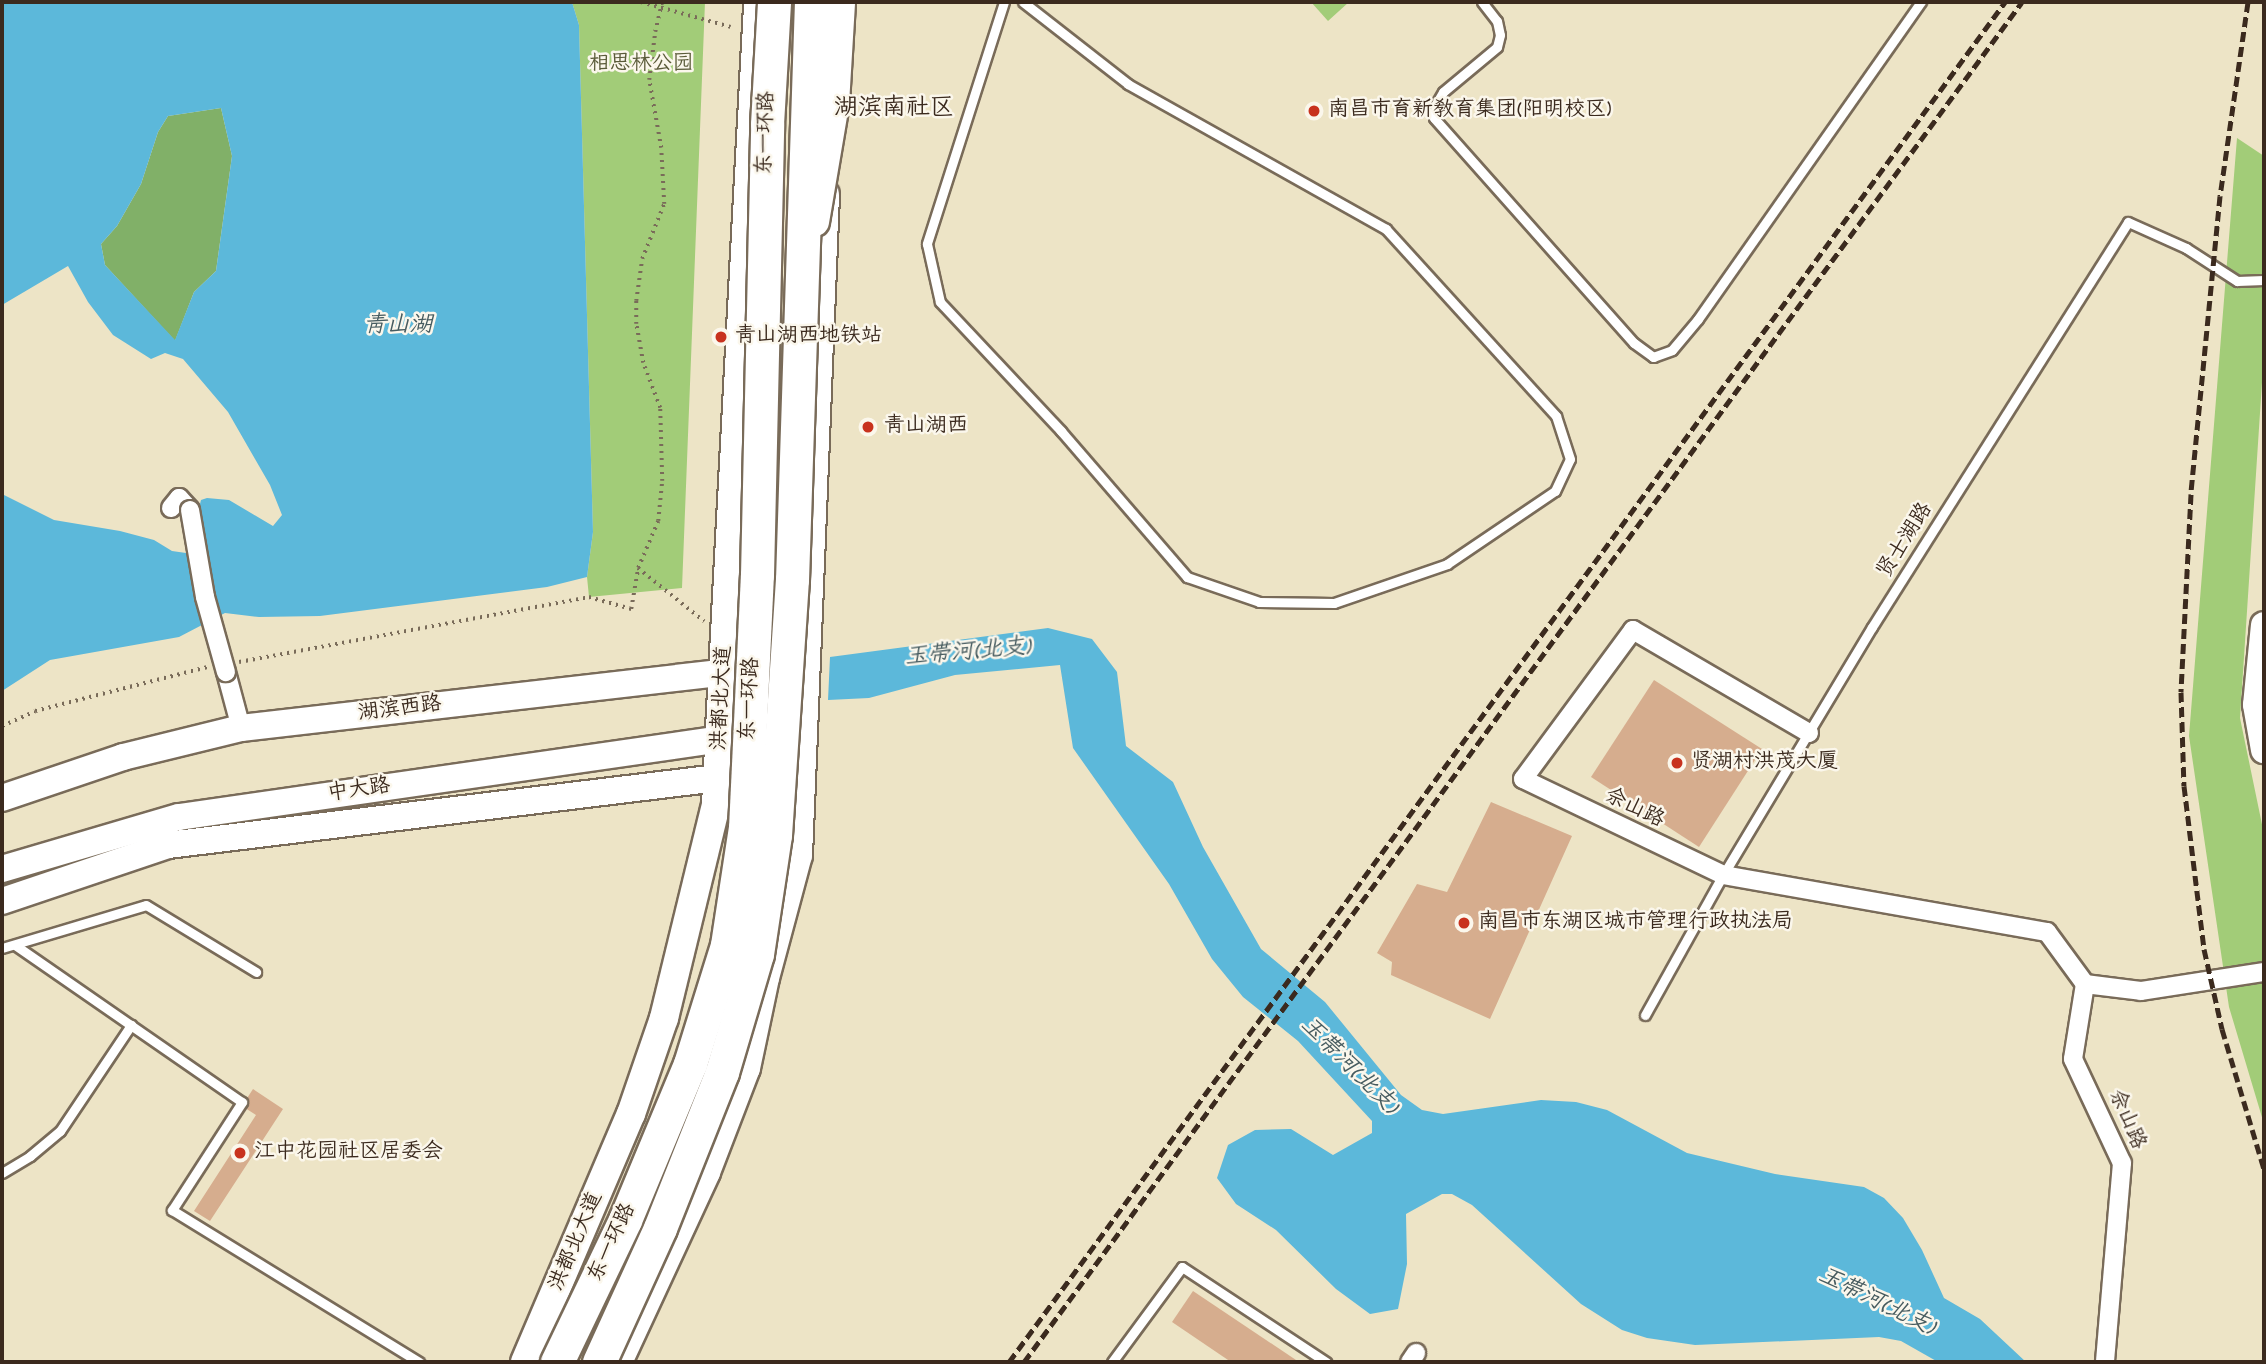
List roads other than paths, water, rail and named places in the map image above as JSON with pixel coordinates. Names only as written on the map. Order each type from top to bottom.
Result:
[{"type":"highway","name":"东一环路","points":[[557,1362],[625,1220],[690,1064],[727,945],[746,828],[757,576],[767,124],[774,2]]},
{"type":"highway","name":"东一环路","points":[[599,1362],[660,1228],[722,1072],[757,954],[775,835],[792,580],[811,2]]},
{"type":"main road","name":"洪都北大道","points":[[526,1362],[631,1114],[664,1018],[713,818],[722,739],[758,2]]},
{"type":"main road","points":[[618,1362],[706,1172],[746,1068],[765,978],[798,855],[833,2]]},
{"type":"main road","points":[[800,314],[835,104],[841,2]]},
{"type":"main road","points":[[2264,625],[2256,705],[2264,750]]},
{"type":"main road","name":"湖滨西路","points":[[2,798],[123,757],[241,728],[725,672],[806,666]]},
{"type":"main road","name":"中大路","points":[[2,869],[179,817],[722,739]]},
{"type":"main road","name":"中大路","points":[[2,901],[168,845],[718,778]]},
{"type":"street","points":[[171,508],[179,498],[190,510],[205,597],[227,667],[241,728]]},
{"type":"street","name":"佘山路","points":[[1809,733],[1633,630],[1522,779],[1723,876],[2047,932],[2085,984],[2073,1059],[2122,1163],[2105,1362]]},
{"type":"street","points":[[2085,984],[2141,991],[2264,972]]},
{"type":"lane","points":[[1004,2],[926,244],[940,302],[1061,431],[1187,577],[1259,602],[1334,603],[1447,564],[1555,491],[1570,459],[1556,416],[1386,229],[1128,84],[1023,2]]},
{"type":"lane","points":[[1482,2],[1497,21],[1500,35],[1497,47],[1443,92],[1436,104],[1434,118],[1634,343],[1653,357],[1672,350],[1698,319],[1921,2]]},
{"type":"lane","name":"贤士湖路","points":[[1644,1015],[1809,733],[2128,222],[2186,248],[2237,281],[2264,280]]},
{"type":"lane","points":[[2,948],[146,905],[257,972]]},
{"type":"lane","points":[[15,945],[242,1102],[172,1210],[419,1362]]},
{"type":"lane","points":[[2,1173],[60,1131],[131,1026]]},
{"type":"lane","points":[[1112,1362],[1182,1267],[1326,1362]]},
{"type":"water","name":"青山湖","points":[[2,2],[572,2],[579,25],[593,532],[587,577],[547,587],[320,616],[259,617],[225,613],[179,637],[50,660],[2,691],[2,494],[54,520],[120,531],[154,540],[172,551],[186,553],[195,551],[202,541],[199,508],[201,500],[229,500],[273,526],[282,515],[270,485],[228,412],[183,359],[165,353],[151,359],[113,335],[88,302],[68,266],[2,305]],"holes":[[[221,108],[232,156],[216,271],[194,292],[175,340],[105,265],[101,244],[117,226],[141,184],[158,132],[168,116]]]},
{"type":"water","name":"玉带河(北支)","points":[[1048,628],[1092,639],[1117,672],[1126,746],[1173,782],[1203,847],[1261,949],[1325,1002],[1401,1095],[1422,1110],[1443,1114],[1541,1100],[1576,1102],[1607,1110],[1687,1153],[1775,1174],[1864,1187],[1884,1198],[1903,1218],[1922,1250],[1944,1298],[1980,1319],[2026,1362],[1938,1362],[1901,1341],[1879,1337],[1695,1345],[1647,1338],[1622,1330],[1581,1304],[1472,1205],[1452,1194],[1442,1194],[1406,1214],[1407,1264],[1398,1309],[1370,1314],[1336,1289],[1276,1230],[1236,1204],[1217,1178],[1228,1145],[1255,1130],[1291,1129],[1333,1155],[1372,1133],[1372,1121],[1298,1041],[1243,997],[1212,959],[1169,884],[1073,748],[1060,665],[955,675],[869,698],[828,700],[830,657]]},
{"type":"railway","points":[[1009,1362],[2005,2]]},
{"type":"railway","points":[[1024,1362],[2022,2]]},
{"type":"railway","points":[[2248,2],[2220,196],[2191,494],[2181,692],[2184,786],[2204,949],[2222,1029],[2264,1169]]},
{"type":"place","name":"南昌市育新教育集团(阳明校区)","points":[[1314,111]]},
{"type":"place","name":"青山湖西地铁站","points":[[721,337]]},
{"type":"place","name":"青山湖西","points":[[868,427]]},
{"type":"place","name":"贤湖村洪茂大厦","points":[[1677,763]]},
{"type":"place","name":"南昌市东湖区城市管理行政执法局","points":[[1464,923]]},
{"type":"place","name":"江中花园社区居委会","points":[[240,1153]]},
{"type":"district","name":"湖滨南社区","points":[[894,110]]},
{"type":"park label","name":"相思林公园","points":[[641,65]]}]
